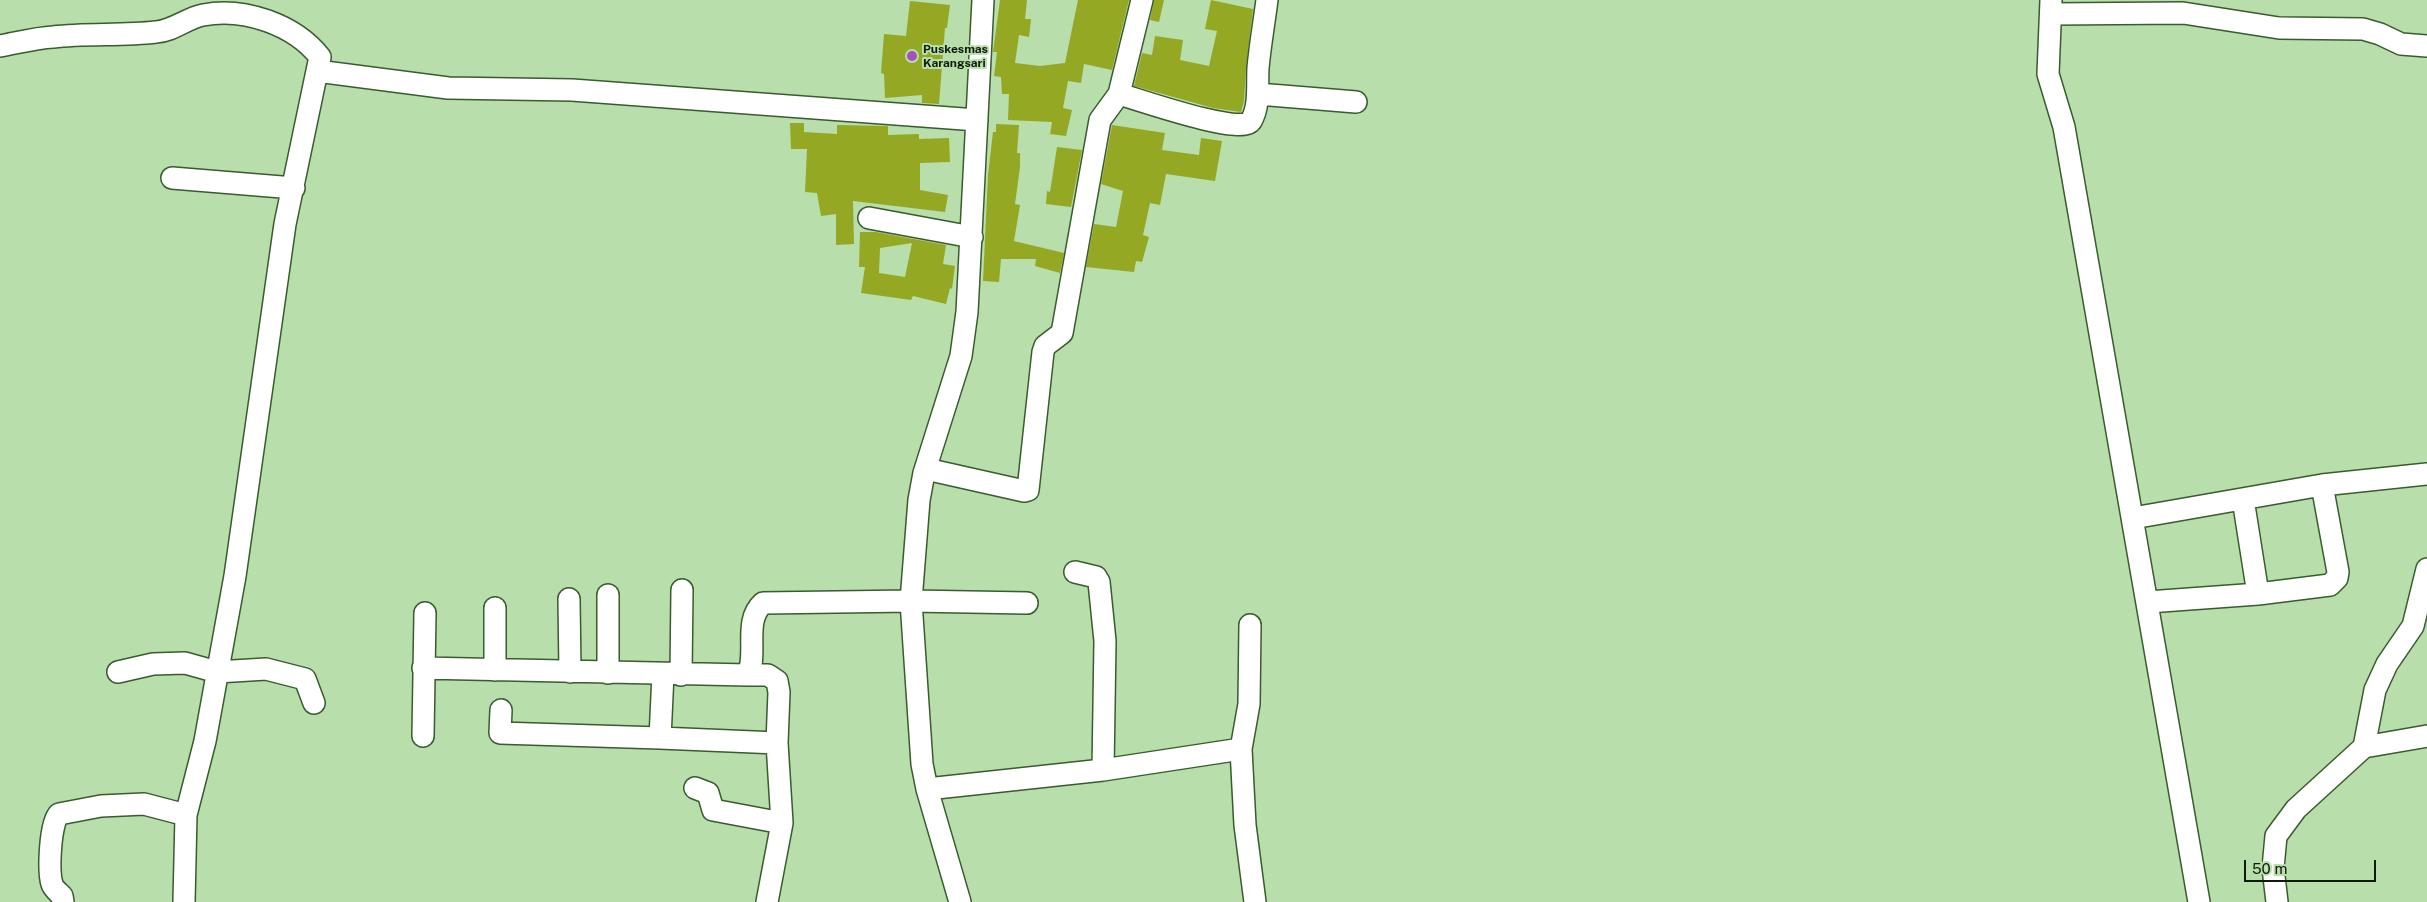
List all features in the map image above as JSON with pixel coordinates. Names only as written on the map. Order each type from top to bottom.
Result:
[{"type":"street","points":[[960,902],[927,789],[922,764],[912,601],[919,500],[926,469],[961,356],[967,312],[983,0]]},
{"type":"street","points":[[926,469],[1024,491],[1028,490],[1043,352],[1045,346],[1062,333],[1100,120],[1119,94],[1142,0]]},
{"type":"street","points":[[1119,94],[1189,115],[1242,126],[1252,120],[1258,94],[1258,70],[1267,0]]},
{"type":"street","points":[[2199,902],[2064,127],[2048,74],[2051,7],[2183,13],[2279,28],[2363,29],[2380,34],[2401,44],[2427,46]]},
{"type":"street","points":[[0,46],[52,37],[159,32],[202,15],[227,13],[251,16],[280,26],[308,42],[320,57],[284,233],[235,576],[205,741],[186,815],[184,902]]},
{"type":"street","points":[[317,71],[448,88],[572,90],[977,120]]},
{"type":"street","points":[[1258,94],[1356,102]]},
{"type":"street","points":[[172,178],[294,188]]},
{"type":"street","points":[[869,218],[972,237]]},
{"type":"street","points":[[2133,518],[2322,486],[2427,474]]},
{"type":"street","points":[[2148,602],[2325,587],[2336,578],[2338,572],[2322,486]]},
{"type":"street","points":[[2243,499],[2258,594]]},
{"type":"street","points":[[2364,747],[2375,690],[2387,664],[2420,624],[2427,569]]},
{"type":"street","points":[[1074,572],[1096,577],[1099,582],[1105,641],[1103,770]]},
{"type":"street","points":[[660,738],[672,675],[682,590]]},
{"type":"street","points":[[608,596],[608,673]]},
{"type":"street","points":[[569,599],[570,672]]},
{"type":"street","points":[[748,675],[751,660],[753,616],[763,603],[912,601],[1027,603]]},
{"type":"street","points":[[495,608],[495,670]]},
{"type":"street","points":[[423,736],[425,613]]},
{"type":"street","points":[[1250,625],[1249,704],[1241,749],[1245,825],[1255,902]]},
{"type":"street","points":[[118,672],[154,664],[185,663],[217,672],[266,669],[305,679],[314,703]]},
{"type":"street","points":[[423,668],[672,675],[768,674],[777,681],[779,692],[776,743],[782,823],[767,902]]},
{"type":"street","points":[[501,710],[500,733],[776,743]]},
{"type":"street","points":[[2277,902],[2273,868],[2276,836],[2296,809],[2364,747],[2427,736]]},
{"type":"street","points":[[927,789],[1103,770],[1241,749]]},
{"type":"street","points":[[695,788],[708,793],[713,810],[782,823]]},
{"type":"street","points":[[63,902],[62,896],[52,886],[50,872],[53,826],[60,814],[101,806],[144,804],[186,815]]},
{"type":"building","points":[[1000,0],[1027,0],[1025,19],[1031,19],[1029,37],[1019,35],[1015,63],[1040,66],[1065,63],[1078,0],[1129,0],[1112,70],[1084,64],[1081,83],[1068,81],[1063,108],[1072,110],[1066,136],[1050,134],[1052,122],[1008,120],[1009,94],[1002,94],[1001,77],[994,76],[997,52],[993,52]]},
{"type":"building","points":[[1154,0],[1164,0],[1159,22],[1150,20]]},
{"type":"building","points":[[1211,0],[1253,9],[1244,101],[1241,112],[1213,108],[1134,86],[1142,53],[1152,55],[1155,36],[1183,40],[1180,60],[1209,66],[1217,31],[1205,29]]},
{"type":"building","points":[[910,1],[950,5],[947,28],[945,28],[939,104],[922,103],[922,95],[885,98],[884,74],[881,73],[884,34],[906,36]]},
{"type":"building","points":[[790,123],[804,123],[804,132],[837,134],[837,125],[888,126],[888,135],[919,134],[919,139],[949,138],[950,162],[920,163],[920,190],[948,195],[945,212],[853,201],[854,244],[836,245],[836,214],[821,216],[817,193],[805,192],[807,149],[791,149]]},
{"type":"building","points":[[996,124],[1019,125],[1017,153],[1020,153],[1020,167],[1015,204],[1020,205],[1014,241],[1064,253],[1060,273],[1035,266],[1036,259],[1001,259],[999,282],[983,281],[988,175],[993,132],[996,132]]},
{"type":"building","points":[[1112,125],[1165,133],[1162,150],[1199,155],[1201,138],[1222,141],[1215,181],[1166,174],[1160,205],[1150,203],[1143,235],[1149,237],[1142,262],[1136,261],[1134,272],[1086,267],[1094,224],[1116,227],[1123,191],[1101,184]]},
{"type":"building","points":[[1057,147],[1082,150],[1071,207],[1046,204],[1047,191],[1050,192]]},
{"type":"building","points":[[860,232],[876,232],[946,245],[943,264],[955,266],[952,289],[950,288],[946,304],[913,296],[911,300],[861,293],[865,267],[859,267]],"holes":[[[912,243],[905,277],[879,273],[880,248]]]},
{"type":"place","name":"Puskesmas Karangsari","points":[[912,56]]}]
